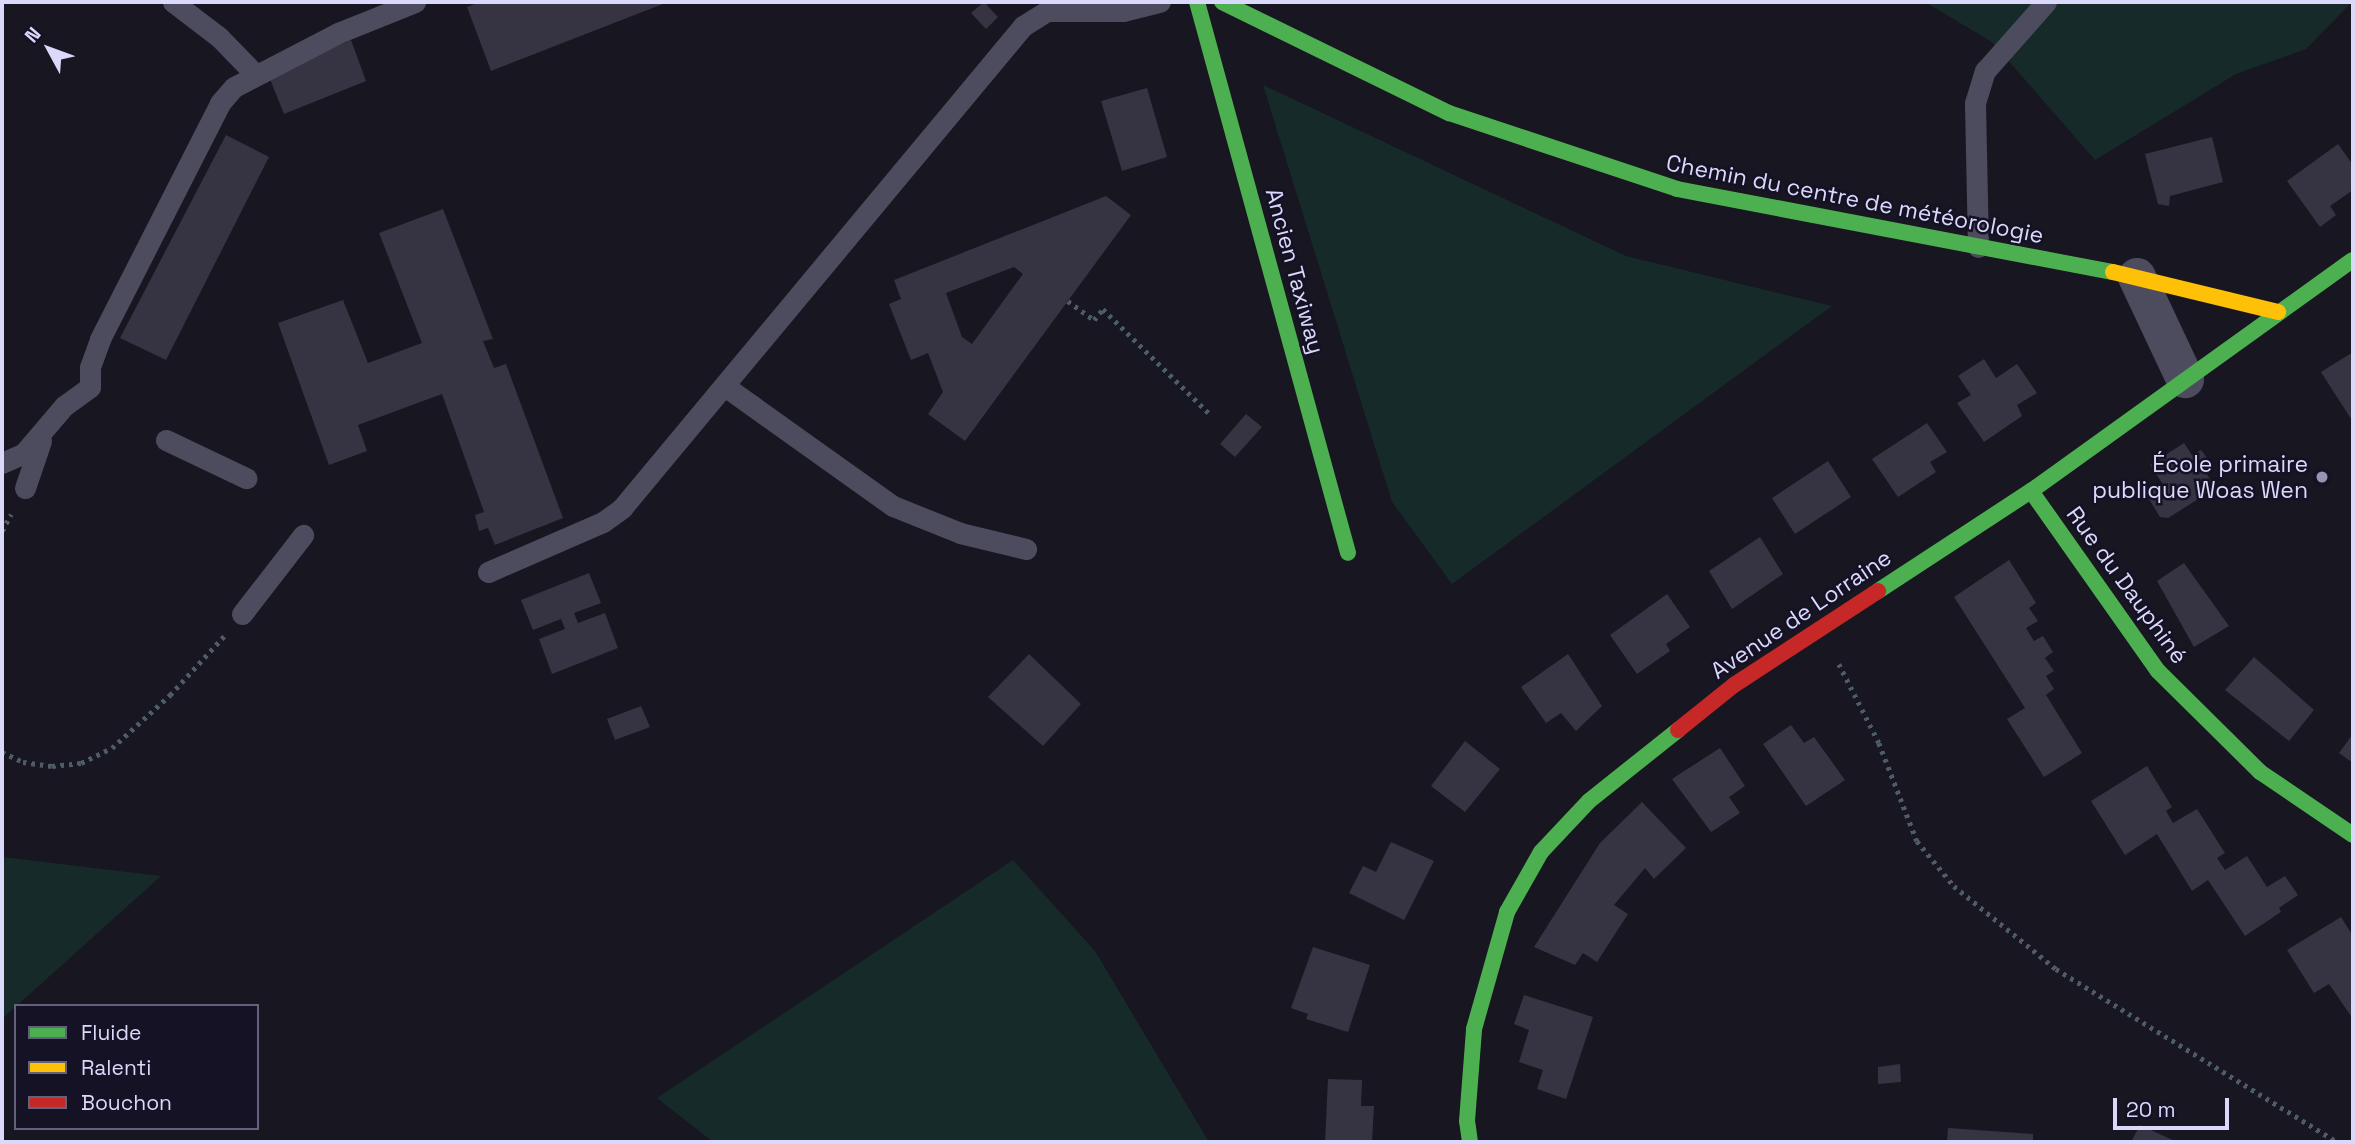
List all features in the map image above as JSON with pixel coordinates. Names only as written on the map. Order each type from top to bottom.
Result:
[{"type":"street","name":"Ancien Taxiway","points":[[1197,2],[1348,553]]},
{"type":"street","name":"Chemin du centre de météorologie","points":[[1222,2],[1449,113],[1677,189],[2137,277],[2278,312]]},
{"type":"street","name":"Avenue de Lorraine","points":[[1470,1142],[1467,1121],[1474,1029],[1507,912],[1541,852],[1589,802],[1734,685],[2031,491],[2353,260]]},
{"type":"street","points":[[2137,277],[2185,379]]},
{"type":"street","name":"Rue du Dauphiné","points":[[2031,491],[2158,671],[2260,772],[2353,835]]},
{"type":"lane","points":[[173,2],[219,37],[256,75]]},
{"type":"lane","points":[[2,463],[24,453],[70,400],[90,387],[90,367],[100,339],[220,103],[234,87],[338,33],[415,2]]},
{"type":"lane","points":[[488,572],[603,522],[622,508],[726,387],[1006,44],[1047,11],[1068,5],[1123,11],[1160,2]]},
{"type":"lane","points":[[1978,247],[1976,103],[1985,71],[2046,2]]},
{"type":"lane","points":[[726,387],[893,506],[960,533],[1026,549]]},
{"type":"lane","points":[[25,488],[44,432]]},
{"type":"lane","points":[[166,440],[246,478]]},
{"type":"lane","points":[[242,614],[303,536]]},
{"type":"path","points":[[1068,301],[1094,320],[1103,309],[1209,413]]},
{"type":"path","points":[[2,752],[23,762],[52,766],[81,764],[112,748],[170,695],[242,614]]},
{"type":"path","points":[[1822,628],[1879,743],[1917,841],[1954,886],[2056,969],[2337,1142]]},
{"type":"green space","points":[[1925,2],[2352,2],[2306,49],[2236,74],[2095,160],[1992,42]]},
{"type":"green space","points":[[1263,85],[1626,256],[1832,306],[1452,584],[1392,502]]},
{"type":"green space","points":[[2,857],[161,876],[19,1004],[14,1004],[14,1008],[2,1019]]},
{"type":"green space","points":[[1013,860],[1095,951],[1209,1142],[713,1142],[657,1098]]},
{"type":"building","points":[[480,2],[668,2],[491,71],[467,7]]},
{"type":"building","points":[[984,2],[998,17],[986,29],[971,13]]},
{"type":"building","points":[[351,40],[366,81],[284,114],[268,74]]},
{"type":"building","points":[[1147,88],[1167,157],[1122,171],[1101,101]]},
{"type":"building","points":[[226,135],[269,157],[166,360],[120,338]]},
{"type":"building","points":[[2212,137],[2223,182],[2170,196],[2169,206],[2158,204],[2145,154]]},
{"type":"building","points":[[2338,144],[2353,165],[2353,190],[2330,206],[2336,215],[2320,227],[2287,181]]},
{"type":"building","points":[[1106,196],[1131,215],[965,441],[928,414],[943,392],[928,353],[911,360],[889,304],[901,299],[894,280]],"holes":[[[1014,267],[1023,274],[972,344],[962,337],[946,293]]]},
{"type":"building","points":[[443,209],[493,339],[483,341],[494,368],[506,364],[563,518],[495,545],[488,528],[479,531],[475,515],[484,512],[442,394],[358,425],[367,451],[329,465],[278,323],[343,300],[368,363],[422,343],[379,233]]},
{"type":"building","points":[[2353,352],[2353,422],[2321,372]]},
{"type":"building","points":[[1984,359],[1996,378],[2017,364],[2037,393],[2017,405],[2022,416],[1984,442],[1957,403],[1971,395],[1958,376]]},
{"type":"building","points":[[1246,414],[1262,427],[1235,457],[1220,444]]},
{"type":"building","points":[[1927,423],[1947,452],[1930,462],[1936,472],[1898,497],[1872,459]]},
{"type":"building","points":[[2184,443],[2192,455],[2201,450],[2213,466],[2206,473],[2216,488],[2168,518],[2160,517],[2149,499],[2150,491],[2162,483],[2150,465]]},
{"type":"building","points":[[1828,461],[1851,497],[1795,534],[1772,498]]},
{"type":"building","points":[[1760,537],[1783,574],[1732,609],[1709,571]]},
{"type":"building","points":[[2009,560],[2036,603],[2029,608],[2038,621],[2026,628],[2034,641],[2043,636],[2053,652],[2045,658],[2054,671],[2046,676],[2054,689],[2046,695],[2082,753],[2044,777],[2007,719],[2025,708],[1954,597]]},
{"type":"building","points":[[2184,563],[2229,626],[2194,647],[2157,581]]},
{"type":"building","points":[[589,573],[601,603],[574,613],[578,623],[605,613],[618,648],[552,674],[539,639],[565,629],[561,619],[533,630],[521,600]]},
{"type":"building","points":[[1667,594],[1690,627],[1666,644],[1670,651],[1637,674],[1610,635]]},
{"type":"building","points":[[1029,654],[1081,704],[1043,746],[988,697]]},
{"type":"building","points":[[1568,654],[1602,706],[1576,731],[1561,713],[1546,723],[1521,687]]},
{"type":"building","points":[[2254,657],[2314,710],[2289,741],[2225,690]]},
{"type":"building","points":[[641,706],[650,727],[615,740],[607,719]]},
{"type":"building","points":[[1791,725],[1804,743],[1814,737],[1845,780],[1806,806],[1763,744]]},
{"type":"building","points":[[2353,734],[2353,763],[2339,753]]},
{"type":"building","points":[[1465,741],[1500,769],[1465,812],[1431,786]]},
{"type":"building","points":[[1720,748],[1745,786],[1729,797],[1740,813],[1711,832],[1672,779]]},
{"type":"building","points":[[2147,766],[2172,807],[2166,811],[2173,823],[2197,809],[2225,853],[2217,858],[2225,870],[2247,856],[2267,887],[2285,876],[2298,895],[2279,908],[2281,912],[2245,936],[2208,880],[2192,891],[2157,834],[2125,855],[2091,801]]},
{"type":"building","points":[[1642,802],[1686,848],[1654,879],[1645,868],[1614,905],[1628,914],[1597,962],[1583,953],[1575,965],[1534,947],[1600,843]]},
{"type":"building","points":[[1391,842],[1434,861],[1404,920],[1349,893],[1363,866],[1376,872]]},
{"type":"building","points":[[2341,917],[2353,936],[2353,1019],[2329,984],[2314,993],[2287,950]]},
{"type":"building","points":[[1313,947],[1370,965],[1348,1032],[1306,1019],[1308,1014],[1291,1008]]},
{"type":"building","points":[[1524,995],[1593,1017],[1566,1099],[1537,1089],[1543,1070],[1519,1062],[1529,1030],[1514,1024]]},
{"type":"building","points":[[1900,1064],[1901,1082],[1878,1084],[1878,1067]]},
{"type":"building","points":[[1328,1079],[1362,1080],[1361,1106],[1374,1106],[1372,1142],[1325,1142]]},
{"type":"building","points":[[2140,1125],[2177,1142],[2131,1142]]},
{"type":"building","points":[[1948,1128],[2033,1134],[2033,1142],[1947,1142]]},
{"type":"traffic: fast","points":[[1197,2],[1348,553]]},
{"type":"traffic: fast","points":[[1222,2],[1449,113],[1677,189],[2113,272]]},
{"type":"traffic: fast","points":[[1878,591],[2031,491],[2353,260]]},
{"type":"traffic: fast","points":[[2031,491],[2158,671],[2260,772],[2353,835]]},
{"type":"traffic: fast","points":[[1470,1142],[1467,1121],[1474,1029],[1507,912],[1541,852],[1589,801],[1678,730]]},
{"type":"traffic: slow","points":[[2113,272],[2278,312]]},
{"type":"traffic: jam","points":[[1678,730],[1734,685],[1878,591]]},
{"type":"place","name":"École primaire publique Woas Wen","points":[[2322,477]]}]
